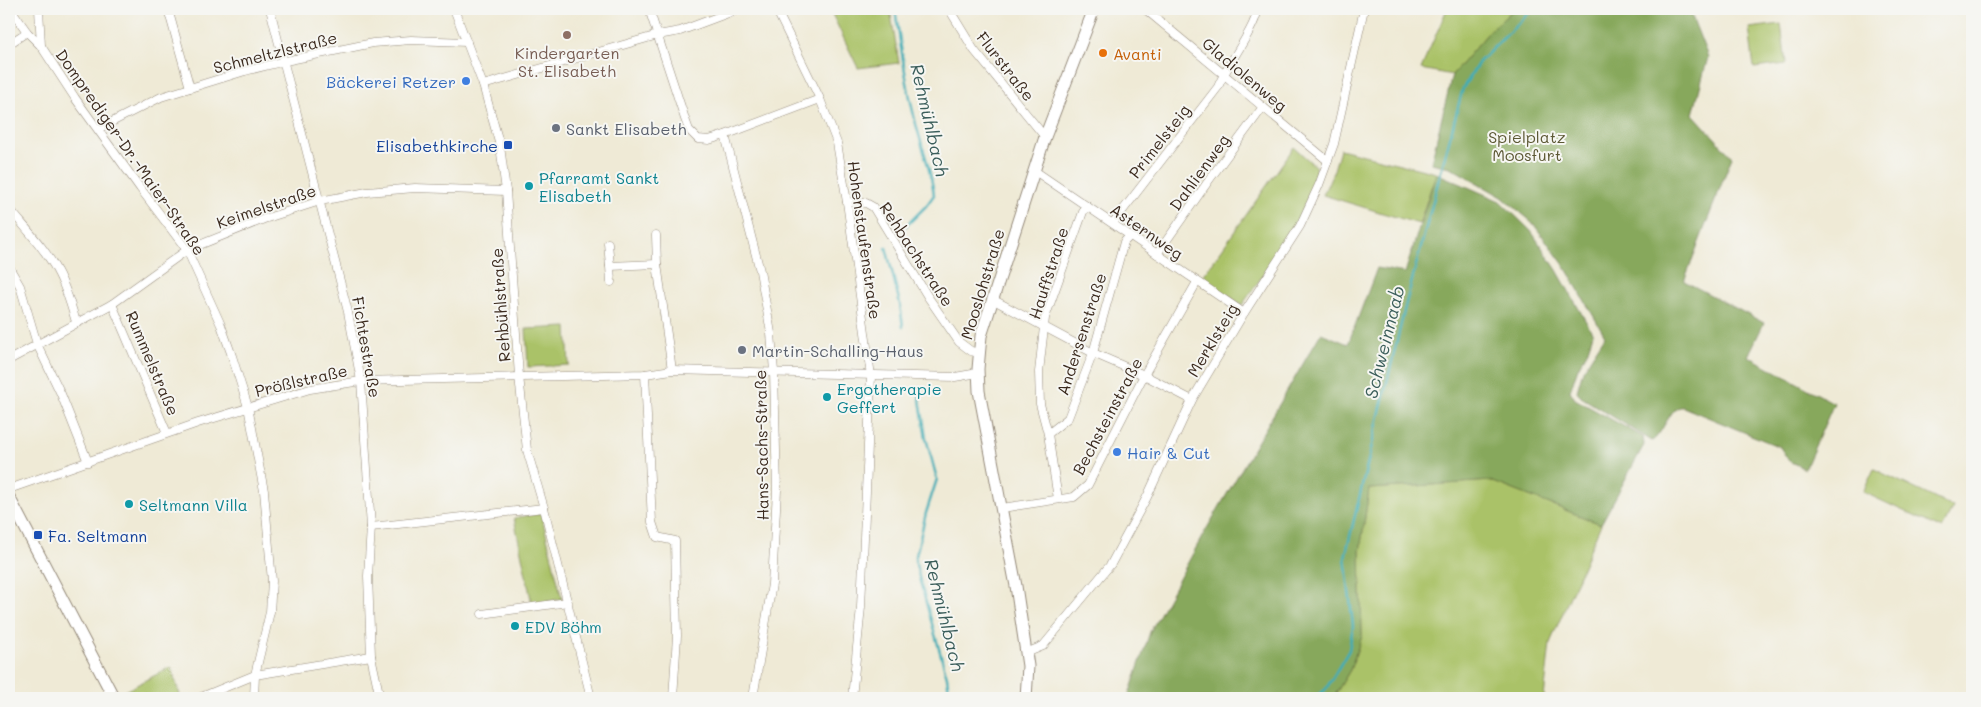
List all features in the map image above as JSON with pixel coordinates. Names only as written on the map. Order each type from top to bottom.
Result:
[{"type":"street","name":"Domprediger-Dr.-Maier-Straße","points":[[11,9],[27,32],[41,46],[140,188],[187,250],[221,325],[248,407],[264,491],[272,581],[270,612],[255,676],[254,698]]},
{"type":"street","points":[[39,9],[41,46]]},
{"type":"street","points":[[168,9],[190,88]]},
{"type":"street","name":"Fichtestraße","points":[[270,9],[285,60],[348,312],[361,381],[371,528],[368,576],[371,656],[380,698]]},
{"type":"street","name":"Rehbühlstraße","points":[[454,9],[484,85],[500,146],[506,191],[519,376],[527,450],[544,508],[591,698]]},
{"type":"street","points":[[649,9],[689,130],[694,136],[702,140],[725,135],[820,99]]},
{"type":"street","points":[[484,85],[658,35],[680,31],[739,9]]},
{"type":"street","name":"Hohenstaufenstraße","points":[[776,9],[820,99],[837,143],[871,376],[861,607],[852,698]]},
{"type":"street","name":"Flurstraße","points":[[949,9],[974,50],[1045,137]]},
{"type":"street","name":"Mooslohstraße","points":[[1026,698],[1028,666],[1002,508],[979,390],[979,353],[981,336],[992,299],[1045,137],[1094,9]]},
{"type":"street","name":"Gladiolenweg","points":[[1145,9],[1328,161]]},
{"type":"street","name":"Primelsteig","points":[[1112,222],[1218,87],[1223,73],[1242,44],[1258,9]]},
{"type":"street","name":"Merklsteig","points":[[1026,653],[1043,646],[1111,564],[1146,497],[1192,400],[1244,313],[1300,226],[1328,161],[1364,9]]},
{"type":"street","points":[[9,44],[27,32]]},
{"type":"street","name":"Schmeltzlstraße","points":[[98,129],[161,97],[285,60],[373,43],[410,40],[468,42]]},
{"type":"street","name":"Dahlienweg","points":[[1157,254],[1263,107]]},
{"type":"street","name":"Hans-Sachs-Straße","points":[[725,135],[760,271],[771,333],[774,372],[777,490],[772,584],[753,698]]},
{"type":"street","name":"Asternweg","points":[[1035,171],[1244,313]]},
{"type":"street","name":"Keimelstraße","points":[[9,360],[112,304],[187,250],[264,219],[320,201],[367,192],[414,188],[506,191]]},
{"type":"street","name":"Rehbachstraße","points":[[847,202],[866,203],[873,207],[928,297],[959,342],[971,351],[979,353]]},
{"type":"street","name":"Hauffstraße","points":[[1058,499],[1048,434],[1040,404],[1039,372],[1044,318],[1083,212],[1087,206]]},
{"type":"street","points":[[9,208],[42,248],[56,269],[66,290],[76,322]]},
{"type":"street","points":[[656,235],[657,264],[672,370]]},
{"type":"street","name":"Andersenstraße","points":[[1048,434],[1068,418],[1093,353],[1124,242],[1130,236]]},
{"type":"street","points":[[608,243],[611,282]]},
{"type":"street","points":[[610,266],[657,264]]},
{"type":"street","points":[[9,267],[20,286],[37,344],[61,394],[88,462]]},
{"type":"street","name":"Bechsteinstraße","points":[[1002,508],[1074,497],[1088,485],[1144,375],[1197,282]]},
{"type":"street","points":[[992,299],[1093,353],[1144,375],[1192,400]]},
{"type":"street","name":"Rummelstraße","points":[[112,304],[167,433]]},
{"type":"street","name":"Prößlstraße","points":[[9,489],[167,433],[248,407],[310,389],[361,381],[645,374],[672,370],[955,377],[978,373]]},
{"type":"street","points":[[645,374],[652,522],[657,537],[675,542],[677,636],[674,698]]},
{"type":"street","points":[[9,497],[114,698]]},
{"type":"street","points":[[371,528],[544,508]]},
{"type":"street","points":[[482,614],[568,602]]},
{"type":"street","points":[[200,698],[255,676],[371,656]]},
{"type":"green space","points":[[842,9],[890,9],[899,63],[858,68],[832,14]]},
{"type":"green space","points":[[1447,9],[1514,9],[1488,33],[1452,75],[1421,69]]},
{"type":"green space","name":"Spielplatz Moosfurt","points":[[1514,9],[1689,9],[1708,57],[1693,114],[1732,157],[1684,281],[1764,323],[1748,356],[1834,403],[1805,469],[1789,461],[1780,447],[1683,407],[1674,410],[1652,441],[1581,397],[1577,391],[1583,370],[1605,336],[1564,265],[1532,222],[1502,197],[1450,167],[1431,163],[1452,75],[1488,33]]},
{"type":"green space","points":[[1781,24],[1786,64],[1754,68],[1749,28]]},
{"type":"green space","points":[[1294,147],[1316,167],[1313,183],[1307,201],[1287,239],[1242,305],[1201,279]]},
{"type":"green space","points":[[1340,149],[1436,173],[1419,224],[1323,195],[1334,170]]},
{"type":"green space","points":[[1436,173],[1500,201],[1531,231],[1557,270],[1593,334],[1570,391],[1575,399],[1643,437],[1644,445],[1601,524],[1491,481],[1369,489],[1360,551],[1362,636],[1350,670],[1333,698],[1128,698],[1150,632],[1203,535],[1321,333],[1348,344],[1377,268],[1405,273]]},
{"type":"green space","points":[[567,327],[569,365],[528,367],[526,329]]},
{"type":"green space","points":[[1874,469],[1953,507],[1942,529],[1863,492]]},
{"type":"green space","points":[[1491,481],[1601,524],[1550,643],[1544,698],[1333,698],[1350,670],[1362,636],[1360,551],[1369,489]]},
{"type":"green space","points":[[541,513],[562,599],[532,604],[514,518]]},
{"type":"green space","points":[[171,667],[181,698],[126,698],[123,692]]},
{"type":"waterway","name":"Rehmühlbach","points":[[895,9],[909,95],[931,176],[934,195],[906,226]]},
{"type":"waterway","name":"Schweinnaab","points":[[1315,698],[1326,689],[1349,650],[1353,626],[1345,557],[1406,303],[1463,88],[1479,62],[1533,9]]},
{"type":"waterway","name":"Rehmühlbach","points":[[886,247],[900,304],[903,327]]},
{"type":"waterway","name":"Rehmühlbach","points":[[919,393],[926,438],[937,479],[926,513],[915,560],[947,677],[950,698]]},
{"type":"place","name":"Kindergarten St. Elisabeth","points":[[567,35]]},
{"type":"place","name":"Avanti","points":[[1103,53]]},
{"type":"place","name":"Bäckerei Retzer","points":[[466,81]]},
{"type":"place","name":"Sankt Elisabeth","points":[[556,128]]},
{"type":"place","name":"Elisabethkirche","points":[[508,145]]},
{"type":"place","name":"Pfarramt Sankt Elisabeth","points":[[529,186]]},
{"type":"place","name":"Martin-Schalling-Haus","points":[[742,350]]},
{"type":"place","name":"Ergotherapie Geffert","points":[[827,397]]},
{"type":"place","name":"Hair & Cut","points":[[1117,452]]},
{"type":"place","name":"Seltmann Villa","points":[[129,504]]},
{"type":"place","name":"Fa. Seltmann","points":[[38,535]]},
{"type":"place","name":"EDV Böhm","points":[[515,626]]}]
